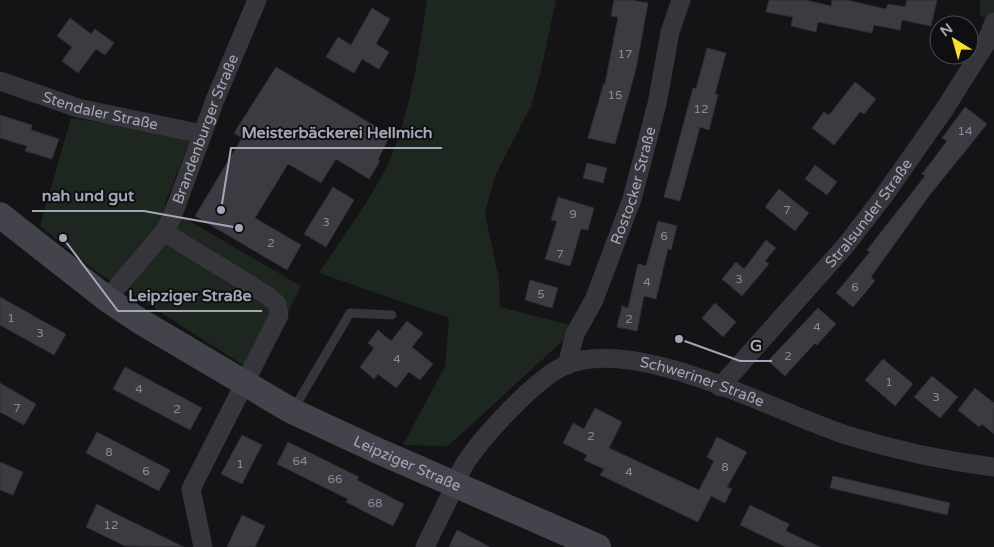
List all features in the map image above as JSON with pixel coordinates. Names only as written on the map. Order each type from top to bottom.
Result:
[{"type":"main road","name":"Leipziger Straße","points":[[0,215],[107,299],[160,334],[292,410],[376,450],[598,547]]},
{"type":"street","name":"Brandenburger Straße","points":[[107,299],[164,232],[257,0]]},
{"type":"street","name":"Rostocker Straße","points":[[567,365],[575,334],[594,300],[632,199],[657,104],[670,32],[681,0]]},
{"type":"street","name":"Stralsunder Straße","points":[[720,387],[846,245],[883,197],[944,110],[985,45],[994,22]]},
{"type":"street","name":"Stendaler Straße","points":[[0,81],[78,108],[202,134]]},
{"type":"street","points":[[164,232],[268,296],[277,304],[279,315],[191,489],[203,547]]},
{"type":"street","name":"Schweriner Straße","points":[[425,547],[465,463],[522,399],[554,372],[567,365],[599,358],[619,358],[654,364],[848,435],[935,457],[994,467]]},
{"type":"lane","points":[[292,410],[350,313],[392,315]]},
{"type":"shaded area","points":[[427,0],[556,0],[532,104],[495,176],[485,213],[499,280],[500,307],[574,326],[567,337],[448,446],[403,445],[445,366],[449,318],[319,273],[369,199],[393,152],[410,96]]},
{"type":"shaded area","points":[[980,0],[994,0],[994,18],[980,16]]},
{"type":"shaded area","points":[[71,118],[191,137],[164,206],[301,286],[257,374],[94,270],[40,226]]},
{"type":"building","points":[[614,0],[632,0],[648,3],[636,69],[615,144],[588,138],[605,84],[618,17],[611,16]]},
{"type":"building","points":[[769,0],[805,0],[831,6],[832,0],[847,0],[886,9],[888,4],[905,7],[907,0],[937,0],[934,15],[929,15],[929,26],[902,20],[900,30],[874,25],[872,33],[818,22],[816,32],[791,26],[793,17],[766,12]]},
{"type":"building","points":[[372,8],[390,19],[376,44],[389,52],[379,69],[362,59],[354,73],[326,57],[338,37],[351,45]]},
{"type":"building","points":[[70,18],[91,34],[95,29],[114,43],[105,55],[96,49],[78,73],[62,61],[72,47],[57,36]]},
{"type":"building","points":[[707,48],[726,53],[715,94],[718,95],[709,130],[700,127],[680,201],[664,197],[693,88],[696,89]]},
{"type":"building","points":[[276,67],[390,135],[378,160],[380,161],[369,179],[336,159],[321,183],[288,164],[255,218],[301,245],[287,270],[195,216],[242,138],[234,133]]},
{"type":"building","points":[[855,82],[876,99],[864,114],[860,112],[834,145],[812,128],[824,112],[829,115]]},
{"type":"building","points":[[965,107],[987,124],[929,196],[871,277],[875,281],[853,307],[836,293],[870,252],[867,250],[925,176],[922,174],[947,141],[942,138]]},
{"type":"building","points":[[0,115],[32,125],[31,130],[59,139],[52,159],[25,151],[27,146],[0,138]]},
{"type":"building","points":[[587,163],[607,168],[603,183],[583,178]]},
{"type":"building","points":[[815,165],[837,182],[827,195],[805,179]]},
{"type":"building","points":[[333,187],[354,200],[326,247],[304,234]]},
{"type":"building","points":[[779,189],[809,213],[795,231],[765,207]]},
{"type":"building","points":[[558,197],[594,208],[588,230],[581,229],[570,266],[545,259],[557,221],[551,220]]},
{"type":"building","points":[[658,221],[677,226],[671,250],[668,249],[656,299],[644,296],[637,331],[617,327],[622,306],[628,308],[638,264],[646,266]]},
{"type":"building","points":[[766,240],[776,248],[765,261],[769,264],[742,296],[722,279],[736,262],[744,269]]},
{"type":"building","points":[[530,280],[558,288],[552,308],[525,300]]},
{"type":"building","points":[[0,297],[66,334],[54,355],[0,325]]},
{"type":"building","points":[[715,303],[736,322],[723,337],[702,318]]},
{"type":"building","points":[[818,308],[836,324],[817,345],[815,343],[785,376],[768,361]]},
{"type":"building","points":[[407,321],[423,333],[412,347],[433,364],[420,380],[409,372],[396,388],[378,374],[374,379],[360,367],[374,348],[368,343],[378,330],[391,341]]},
{"type":"building","points":[[883,359],[913,384],[895,406],[865,380]]},
{"type":"building","points":[[125,367],[202,408],[190,430],[113,389]]},
{"type":"building","points":[[932,376],[958,397],[940,418],[914,397]]},
{"type":"building","points":[[0,383],[36,404],[24,425],[0,412]]},
{"type":"building","points":[[975,388],[994,403],[994,434],[982,424],[979,427],[958,410]]},
{"type":"building","points":[[595,408],[622,422],[609,448],[699,490],[714,461],[707,457],[717,437],[747,452],[727,487],[732,489],[725,503],[711,496],[698,522],[600,475],[604,469],[584,460],[587,455],[563,443],[573,423],[584,429]]},
{"type":"building","points":[[97,432],[170,470],[159,491],[86,453]]},
{"type":"building","points":[[242,435],[262,445],[242,484],[221,474]]},
{"type":"building","points":[[288,442],[359,477],[357,480],[404,504],[393,526],[346,502],[348,499],[277,464]]},
{"type":"building","points":[[0,462],[23,472],[13,495],[0,490]]},
{"type":"building","points":[[833,476],[950,503],[947,515],[830,488]]},
{"type":"building","points":[[97,504],[184,547],[125,546],[86,527]]},
{"type":"building","points":[[750,505],[789,524],[786,531],[820,547],[786,547],[740,525]]},
{"type":"building","points":[[242,515],[265,526],[255,547],[227,547]]},
{"type":"building","points":[[457,530],[490,547],[449,547]]},
{"type":"place","name":"Meisterbäckerei Hellmich","points":[[221,210]]},
{"type":"place","name":"nah und gut","points":[[239,228]]},
{"type":"place","name":"Leipziger Straße","points":[[63,238]]},
{"type":"place","name":"G","points":[[679,339]]}]
